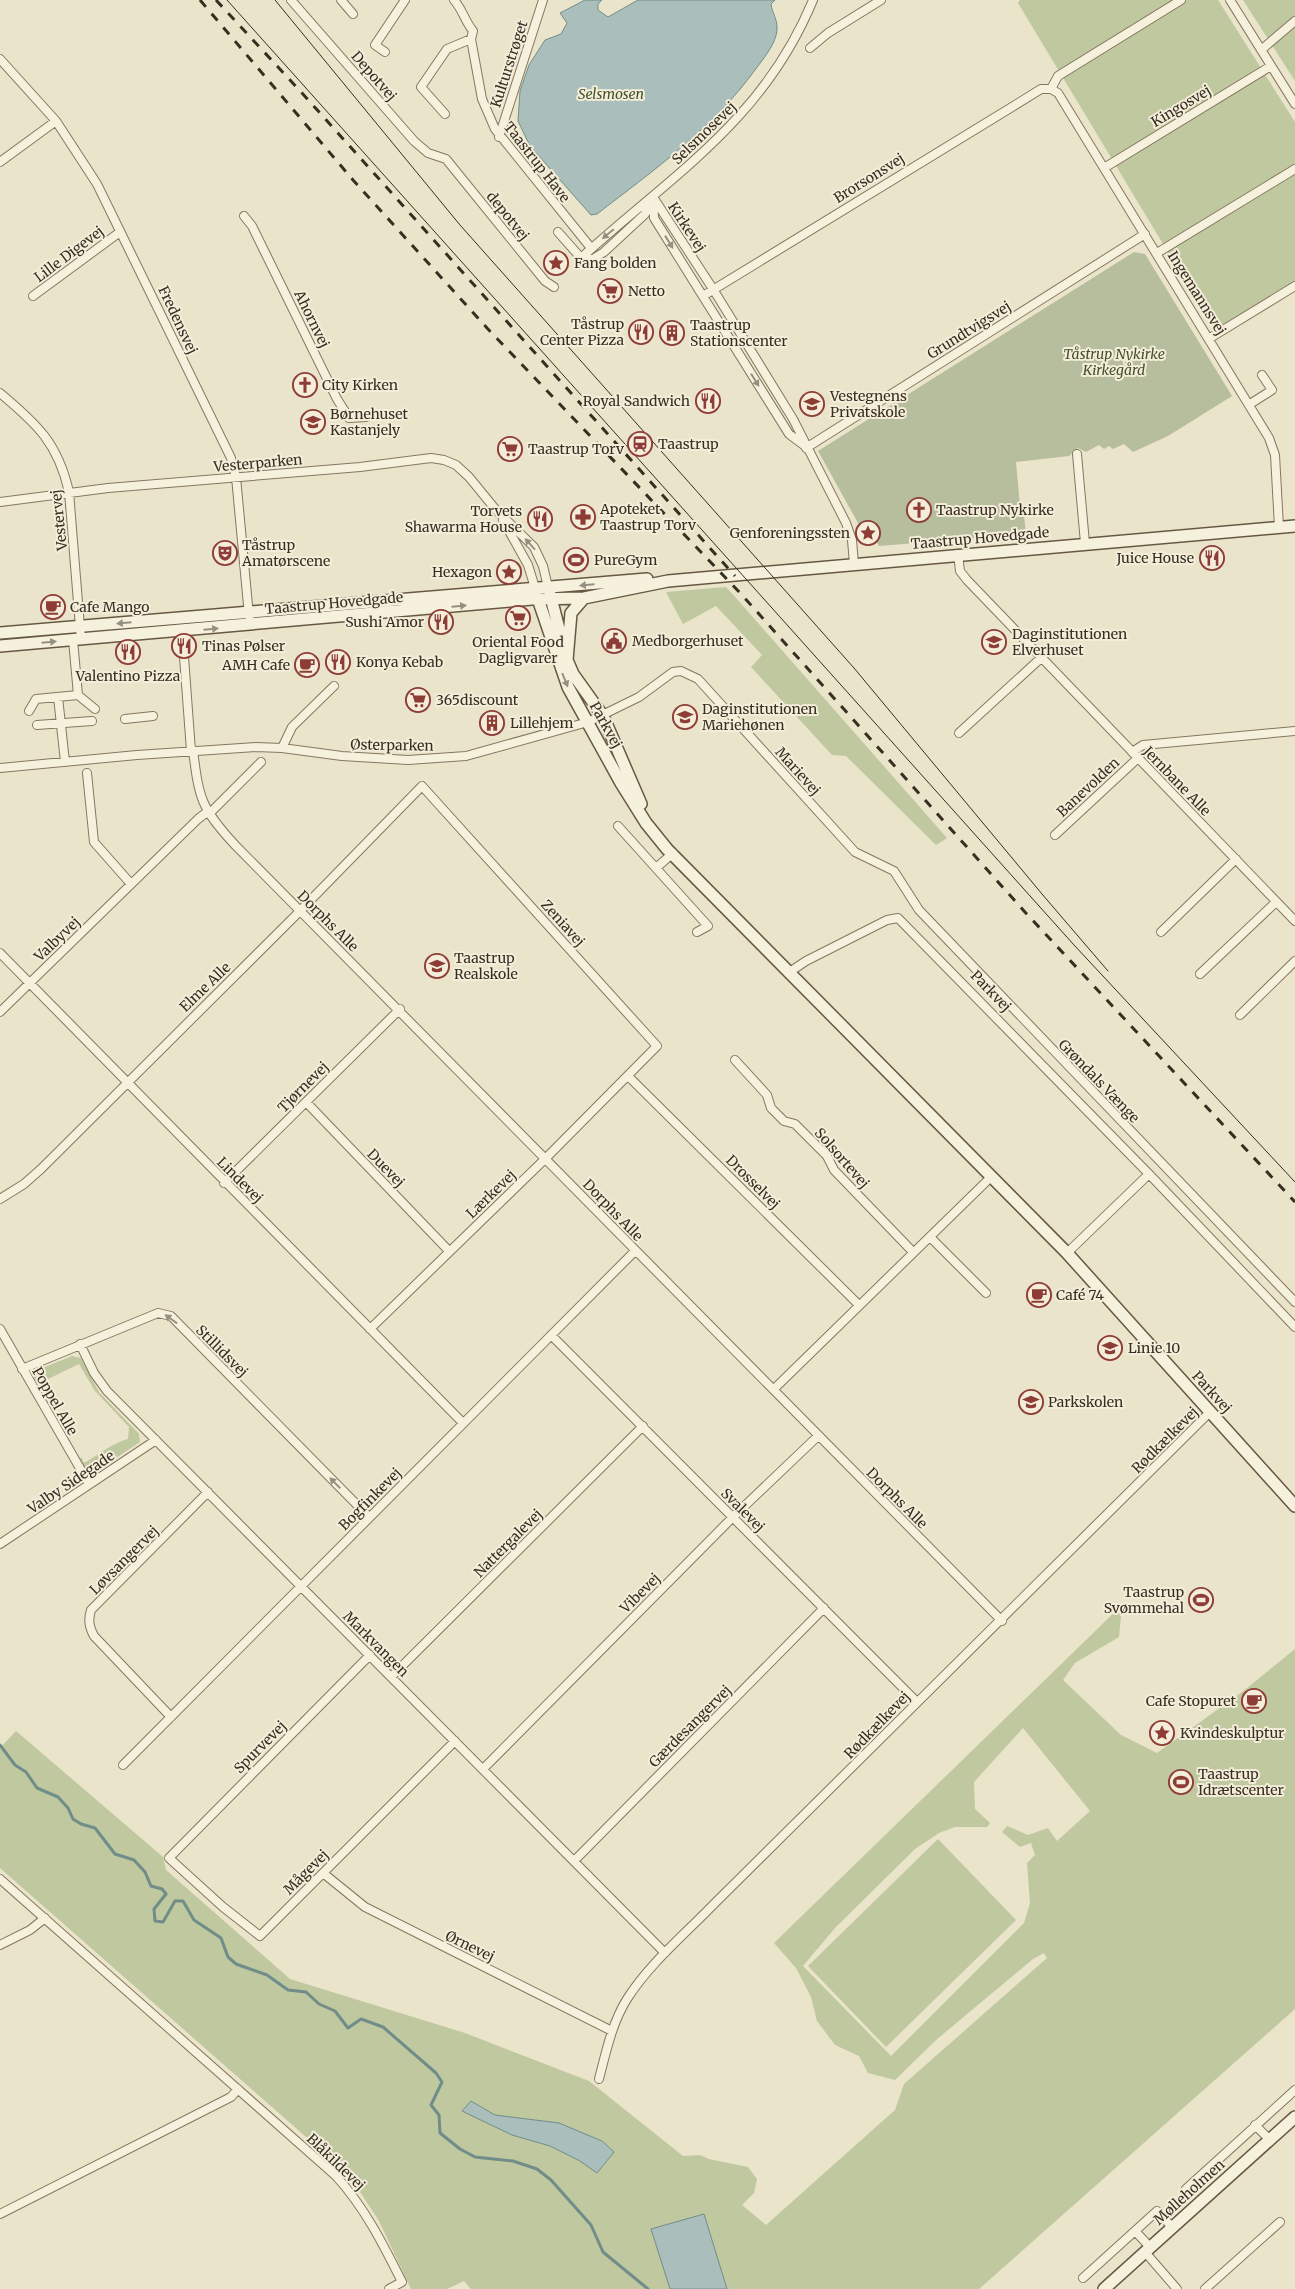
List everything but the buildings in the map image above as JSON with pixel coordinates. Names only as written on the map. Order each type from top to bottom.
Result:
[{"type":"street","name":"Depotvej","points":[[292,0],[414,141],[428,153],[446,159]]},
{"type":"street","points":[[341,0],[353,14]]},
{"type":"street","points":[[385,52],[375,45],[404,0]]},
{"type":"street","name":"Taastrup Have","points":[[454,0],[462,9],[464,21],[472,31],[471,39],[482,99],[499,137],[591,248]]},
{"type":"street","name":"Kulturstrøget","points":[[499,137],[543,0]]},
{"type":"street","name":"Selsmosevej","points":[[581,258],[726,132],[757,97],[786,56],[813,0]]},
{"type":"street","points":[[810,48],[828,33],[881,0]]},
{"type":"street","points":[[1051,89],[1058,76],[1181,0]]},
{"type":"street","points":[[1230,0],[1295,104]]},
{"type":"street","points":[[1261,50],[1295,21]]},
{"type":"street","points":[[445,114],[421,87],[447,49],[471,39]]},
{"type":"street","name":"Fredensvej","points":[[0,59],[56,121],[97,184],[231,458],[236,478],[250,626]]},
{"type":"street","name":"Kingosvej","points":[[1104,168],[1271,66]]},
{"type":"street","name":"Ingemannsvej","points":[[1051,89],[1058,93],[1210,338],[1273,445],[1279,527]]},
{"type":"street","name":"Brorsonsvej","points":[[703,296],[1012,107],[1041,90],[1051,89]]},
{"type":"street","points":[[0,162],[56,121]]},
{"type":"street","name":"depotvej","points":[[446,159],[545,281],[554,287]]},
{"type":"street","points":[[1157,253],[1295,169]]},
{"type":"street","points":[[558,232],[581,258],[593,259],[604,252],[645,214],[652,197]]},
{"type":"street","name":"Kirkevej","points":[[652,197],[713,289],[793,419],[806,448],[846,523],[852,540],[854,564]]},
{"type":"street","name":"Kirkevej","points":[[652,197],[654,218],[789,434],[806,448]]},
{"type":"street","name":"Ahornvej","points":[[244,216],[252,226],[337,398],[349,418],[366,417]]},
{"type":"street","name":"Lille Digevej","points":[[34,296],[120,232]]},
{"type":"street","name":"Grundtvigsvej","points":[[806,448],[1145,234]]},
{"type":"street","points":[[1210,338],[1295,286]]},
{"type":"street","points":[[1250,404],[1272,390],[1262,375]]},
{"type":"street","name":"Vestervej","points":[[0,393],[32,420],[44,434],[60,462],[69,492],[80,627],[77,640],[78,695]]},
{"type":"street","points":[[1077,454],[1085,544]]},
{"type":"street","name":"Vesterparken","points":[[0,502],[69,492],[360,467],[431,458],[444,460],[456,465],[537,552],[544,566],[548,587]]},
{"type":"street","name":"Vesterparken","points":[[496,510],[522,553],[537,594]]},
{"type":"street","name":"Taastrup Hovedgade","points":[[0,633],[249,612],[537,594],[551,599],[584,598],[668,581],[958,554],[1295,526]]},
{"type":"street","name":"Jernbane Alle","points":[[958,554],[959,568],[964,577],[1295,921]]},
{"type":"street","name":"Taastrup Hovedgade","points":[[0,646],[250,626],[537,594],[548,587],[651,579],[668,581]]},
{"type":"street","name":"Parkvej","points":[[548,587],[568,660],[574,674],[603,716],[640,802],[672,852],[788,973],[1066,1253],[1295,1506]]},
{"type":"street","name":"Parkvej","points":[[537,594],[568,687],[621,783],[641,815],[667,849],[672,852]]},
{"type":"street","points":[[568,660],[571,613],[584,598]]},
{"type":"street","name":"Dorphs Alle","points":[[184,657],[192,750],[198,786],[208,813],[234,844],[1002,1620]]},
{"type":"street","points":[[959,733],[1041,658]]},
{"type":"street","name":"Marievej","points":[[588,722],[639,696],[673,672],[682,671],[690,674],[698,679],[855,852],[894,871]]},
{"type":"street","points":[[282,748],[292,727],[334,686]]},
{"type":"street","points":[[29,711],[36,699],[78,695],[95,709]]},
{"type":"street","points":[[58,697],[65,762]]},
{"type":"street","points":[[125,719],[153,716]]},
{"type":"street","points":[[38,726],[92,721]]},
{"type":"street","name":"Østerparken","points":[[0,768],[192,750],[256,747],[282,748],[342,756],[408,760],[441,758],[466,756],[588,722]]},
{"type":"street","points":[[1135,755],[1143,744],[1295,731]]},
{"type":"street","name":"Banevolden","points":[[1055,835],[1135,755]]},
{"type":"street","points":[[208,813],[261,762]]},
{"type":"street","points":[[87,773],[90,821],[95,845],[131,884]]},
{"type":"street","name":"Elme Alle","points":[[0,1199],[24,1184],[39,1171],[300,911],[422,786]]},
{"type":"street","name":"Zeniavej","points":[[422,786],[656,1043],[656,1048],[628,1076]]},
{"type":"street","name":"Valbyvej","points":[[0,1012],[131,884],[208,813]]},
{"type":"street","points":[[618,826],[708,926],[697,932]]},
{"type":"street","points":[[656,868],[672,852]]},
{"type":"street","points":[[1161,932],[1236,859]]},
{"type":"street","name":"Grøndals Vænge","points":[[894,871],[926,917],[1295,1302]]},
{"type":"street","points":[[1200,974],[1276,902]]},
{"type":"street","name":"Parkvej","points":[[788,973],[806,961],[887,920],[898,918],[1295,1326]]},
{"type":"street","name":"Lindevej","points":[[0,954],[463,1423]]},
{"type":"street","points":[[1240,1015],[1295,961]]},
{"type":"street","name":"Tjørnevej","points":[[224,1183],[400,1010]]},
{"type":"street","name":"Solsortevej","points":[[735,1060],[767,1095],[771,1108],[784,1121],[795,1124],[827,1156],[834,1170],[914,1252]]},
{"type":"street","name":"Lærkevej","points":[[370,1329],[628,1076]]},
{"type":"street","name":"Drosselvej","points":[[628,1076],[859,1305]]},
{"type":"street","name":"Duevej","points":[[306,1102],[449,1251]]},
{"type":"street","points":[[1066,1253],[1149,1174]]},
{"type":"street","points":[[774,1389],[991,1177]]},
{"type":"street","points":[[930,1237],[986,1294]]},
{"type":"street","name":"Bogfinkevej","points":[[123,1765],[635,1251]]},
{"type":"street","name":"Stillidsvej","points":[[22,1368],[158,1313],[170,1316],[369,1517]]},
{"type":"street","name":"Poppel Alle","points":[[0,1330],[89,1484]]},
{"type":"street","name":"Svalevej","points":[[551,1335],[917,1702]]},
{"type":"street","name":"Markvangen","points":[[80,1344],[94,1373],[107,1391],[665,1953]]},
{"type":"street","name":"Rødkælkevej","points":[[599,2079],[612,2031],[626,2000],[665,1953],[1210,1412]]},
{"type":"street","name":"Nattergalevej","points":[[391,1677],[643,1426]]},
{"type":"street","name":"Vibevej","points":[[483,1769],[733,1517],[818,1436]]},
{"type":"street","name":"Valby Sidegade","points":[[0,1544],[156,1440]]},
{"type":"street","name":"Løvsangervej","points":[[171,1717],[94,1636],[90,1628],[89,1617],[91,1610],[208,1492]]},
{"type":"street","name":"Gærdesangervej","points":[[574,1861],[824,1608]]},
{"type":"street","name":"Spurvevej","points":[[169,1858],[370,1656]]},
{"type":"street","name":"Mågevej","points":[[169,1858],[223,1907],[260,1936],[455,1741]]},
{"type":"street","name":"Ørnevej","points":[[323,1873],[365,1907],[612,2031]]},
{"type":"street","name":"Blåkildevej","points":[[0,1879],[336,2176],[358,2200],[371,2221],[402,2282],[388,2289]]},
{"type":"street","points":[[0,1945],[30,1930],[44,1918]]},
{"type":"street","points":[[0,2214],[231,2097],[238,2089]]},
{"type":"street","points":[[1186,2189],[1295,2090]]},
{"type":"street","name":"Mølleholmen","points":[[1104,2289],[1295,2117]]},
{"type":"street","points":[[1256,2126],[1270,2140]]},
{"type":"street","points":[[1083,2278],[1157,2211],[1172,2228]]},
{"type":"street","points":[[1205,2289],[1280,2222]]},
{"type":"street","points":[[1135,2231],[1177,2289]]},
{"type":"green space","points":[[1020,0],[1218,0],[1295,122],[1295,282],[1216,332],[1018,3]]},
{"type":"green space","points":[[1243,0],[1295,0],[1295,81]]},
{"type":"green space","name":"Tåstrup Nykirke Kirkegård","points":[[1134,252],[1145,254],[1232,396],[1168,436],[1133,452],[1124,444],[1113,449],[1109,446],[1104,449],[1099,445],[1086,452],[1078,448],[1069,456],[1016,462],[1020,506],[1023,507],[1026,534],[879,546],[870,531],[863,532],[818,451]]},
{"type":"green space","points":[[726,587],[947,838],[936,845],[846,756],[832,755],[751,667],[762,655],[716,606],[683,624],[666,592]]},
{"type":"green space","points":[[72,1356],[81,1358],[99,1392],[139,1434],[140,1442],[89,1476],[79,1458],[86,1462],[112,1446],[128,1439],[129,1427],[95,1391],[79,1364],[46,1380],[39,1387],[32,1374],[33,1372]]},
{"type":"green space","points":[[1122,1605],[1119,1637],[1075,1663],[1063,1680],[1121,1735],[1157,1753],[1242,1692],[1295,1649],[1295,2009],[979,2289],[471,2289],[464,2281],[447,2289],[411,2289],[379,2221],[356,2186],[314,2144],[0,1868],[0,1748],[16,1731],[163,1857],[166,1870],[290,1979],[465,2033],[589,2081],[683,2156],[700,2155],[709,2159],[748,2167],[757,2179],[754,2193],[742,2205],[766,2225],[895,2110],[904,2084],[1047,1958],[1044,1953],[1033,1959],[936,2040],[895,2080],[868,2073],[859,2056],[835,2045],[817,2021],[811,1997],[796,1968],[774,1943]],"holes":[[[1023,1728],[1090,1811],[1057,1841],[1048,1828],[1028,1835],[1007,1826],[1002,1832],[1020,1847],[1031,1843],[1035,1855],[1027,1863],[1030,1903],[1024,1923],[891,2056],[803,1966],[835,1928],[915,1849],[939,1833],[955,1827],[987,1827],[990,1823],[975,1809],[974,1782]]]},
{"type":"green space","points":[[938,1839],[1016,1920],[886,2047],[808,1966]]},
{"type":"shaded area","name":"Selsmosen","points":[[585,0],[602,0],[598,4],[598,10],[608,17],[638,0],[775,0],[771,4],[777,26],[776,35],[769,51],[720,111],[661,165],[597,214],[591,215],[530,146],[518,121],[520,91],[529,65],[545,40],[561,34],[567,23],[560,13]]},
{"type":"shaded area","points":[[471,2101],[495,2115],[559,2123],[602,2141],[614,2152],[597,2173],[580,2161],[550,2146],[512,2135],[462,2111]]},
{"type":"shaded area","points":[[704,2214],[727,2289],[670,2289],[651,2229]]},
{"type":"waterway","points":[[0,1745],[15,1765],[26,1772],[37,1788],[58,1797],[68,1808],[73,1819],[81,1824],[95,1828],[115,1854],[134,1860],[145,1872],[151,1886],[162,1889],[166,1894],[154,1909],[155,1921],[163,1922],[175,1901],[183,1901],[194,1920],[221,1938],[228,1957],[236,1964],[267,1975],[288,1990],[306,1992],[319,2004],[335,2011],[348,2028],[361,2019],[383,2027],[436,2073],[442,2082],[431,2105],[439,2115],[440,2133],[460,2149],[475,2157],[513,2161],[537,2169],[551,2180],[591,2225],[603,2252],[648,2289]]},
{"type":"tram line","points":[[227,0],[1074,945],[1295,1182]]},
{"type":"tram line","points":[[275,0],[460,225],[854,668],[1108,971]]},
{"type":"railway","points":[[200,0],[353,180],[487,328],[742,595],[1024,911],[1295,1202]]},
{"type":"railway","points":[[216,0],[302,93],[735,576]]},
{"type":"place","name":"Fang bolden","points":[[556,263]]},
{"type":"place","name":"Netto","points":[[610,291]]},
{"type":"place","name":"Tåstrup Center Pizza","points":[[641,332]]},
{"type":"place","name":"Taastrup Stationscenter","points":[[672,333]]},
{"type":"place","name":"City Kirken","points":[[305,385]]},
{"type":"place","name":"Royal Sandwich","points":[[708,401]]},
{"type":"place","name":"Vestegnens Privatskole","points":[[812,404]]},
{"type":"place","name":"Børnehuset Kastanjely","points":[[313,422]]},
{"type":"place","name":"Taastrup","points":[[640,444]]},
{"type":"place","name":"Taastrup Torv","points":[[510,449]]},
{"type":"place","name":"Taastrup Nykirke","points":[[919,510]]},
{"type":"place","name":"Apoteket Taastrup Torv","points":[[583,517]]},
{"type":"place","name":"Torvets Shawarma House","points":[[540,519]]},
{"type":"place","name":"Genforeningssten","points":[[868,533]]},
{"type":"place","name":"Tåstrup Amatørscene","points":[[225,553]]},
{"type":"place","name":"Juice House","points":[[1212,558]]},
{"type":"place","name":"PureGym","points":[[576,560]]},
{"type":"place","name":"Hexagon","points":[[509,572]]},
{"type":"place","name":"Cafe Mango","points":[[53,607]]},
{"type":"place","name":"Oriental Food Dagligvarer","points":[[518,618]]},
{"type":"place","name":"Sushi Amor","points":[[441,622]]},
{"type":"place","name":"Medborgerhuset","points":[[614,641]]},
{"type":"place","name":"Daginstitutionen Elverhuset","points":[[994,642]]},
{"type":"place","name":"Tinas Pølser","points":[[184,646]]},
{"type":"place","name":"Valentino Pizza","points":[[128,652]]},
{"type":"place","name":"Konya Kebab","points":[[338,662]]},
{"type":"place","name":"AMH Cafe","points":[[307,665]]},
{"type":"place","name":"365discount","points":[[418,700]]},
{"type":"place","name":"Daginstitutionen Mariehønen","points":[[685,717]]},
{"type":"place","name":"Lillehjem","points":[[492,723]]},
{"type":"place","name":"Taastrup Realskole","points":[[437,966]]},
{"type":"place","name":"Café 74","points":[[1039,1295]]},
{"type":"place","name":"Linie 10","points":[[1110,1348]]},
{"type":"place","name":"Parkskolen","points":[[1031,1402]]},
{"type":"place","name":"Taastrup Svømmehal","points":[[1201,1600]]},
{"type":"place","name":"Cafe Stopuret","points":[[1254,1701]]},
{"type":"place","name":"Kvindeskulptur","points":[[1162,1733]]},
{"type":"place","name":"Taastrup Idrætscenter","points":[[1181,1782]]}]
